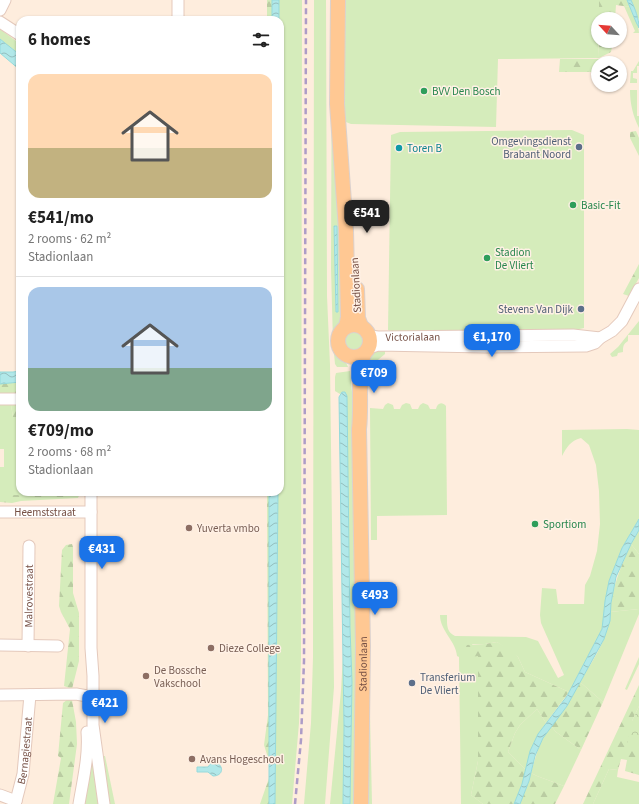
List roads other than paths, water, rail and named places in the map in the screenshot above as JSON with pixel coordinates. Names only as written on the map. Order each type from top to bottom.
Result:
[{"type":"main road","name":"Stadionlaan","points":[[338,0],[337,104],[347,256],[348,317],[346,327]]},
{"type":"main road","name":"Stadionlaan","points":[[340,148],[353,212],[358,318],[366,341],[361,368],[361,412],[359,429],[363,646],[361,804]]},
{"type":"main road","points":[[356,325],[366,341],[359,357],[353,358],[347,356],[340,349],[338,339],[339,334],[346,327],[356,325]]},
{"type":"main road","name":"Stadionlaan","points":[[347,356],[353,369],[356,412],[359,429]]},
{"type":"street","points":[[0,10],[5,0]]},
{"type":"street","points":[[178,0],[178,16]]},
{"type":"street","points":[[0,22],[16,33]]},
{"type":"street","name":"Victorialaan","points":[[366,341],[378,345],[582,347],[595,343],[600,338],[612,331],[622,321],[639,289]]},
{"type":"street","points":[[0,399],[16,399]]},
{"type":"street","points":[[79,804],[87,759],[88,744],[86,714],[93,657],[91,648],[91,496]]},
{"type":"street","name":"Heemststraat","points":[[0,512],[91,512]]},
{"type":"street","name":"Malrovestraat","points":[[28,646],[30,546]]},
{"type":"street","points":[[0,646],[58,646]]},
{"type":"street","name":"Bernagiestraat","points":[[15,802],[23,774],[30,695]]},
{"type":"street","points":[[0,696],[89,696]]},
{"type":"street","points":[[89,696],[104,804]]},
{"type":"street","points":[[0,795],[15,802]]},
{"type":"water","points":[[272,0],[279,0],[279,16],[272,16]]},
{"type":"water","points":[[627,0],[631,0],[638,17],[639,28],[636,22]]},
{"type":"water","points":[[0,39],[16,52],[16,67],[0,53]]},
{"type":"water","points":[[334,226],[337,226],[338,312],[336,312]]},
{"type":"water","points":[[0,372],[16,372],[16,382],[0,384]]},
{"type":"water","points":[[342,392],[345,392],[347,396],[352,682],[350,804],[343,804],[344,727],[339,397]]},
{"type":"water","points":[[269,496],[278,496],[275,804],[269,804]]},
{"type":"water","points":[[639,519],[639,530],[616,577],[611,603],[610,621],[604,639],[567,706],[543,738],[535,756],[529,781],[520,804],[514,804],[522,784],[530,751],[538,734],[567,696],[602,629],[609,581],[622,548]]},
{"type":"water","points":[[215,762],[222,770],[221,773],[216,776],[213,776],[208,772],[197,772],[197,767],[208,767],[211,763]]},
{"type":"railway","points":[[295,804],[301,740],[304,661],[306,0]]},
{"type":"place","name":"BVV Den Bosch","points":[[424,91]]},
{"type":"place","name":"Omgevingsdienst Brabant Noord","points":[[579,147]]},
{"type":"place","name":"Toren B","points":[[399,148]]},
{"type":"place","name":"Basic-Fit","points":[[573,205]]},
{"type":"place","name":"Stadion De Vliert","points":[[487,258]]},
{"type":"place","name":"Stevens Van Dijk","points":[[581,309]]},
{"type":"place","name":"Sportiom","points":[[535,524]]},
{"type":"place","name":"Yuverta vmbo","points":[[189,528]]},
{"type":"place","name":"Dieze College","points":[[211,648]]},
{"type":"place","name":"De Bossche Vakschool","points":[[146,676]]},
{"type":"place","name":"Transferium De Vliert","points":[[412,683]]},
{"type":"place","name":"Avans Hogeschool","points":[[192,759]]}]
